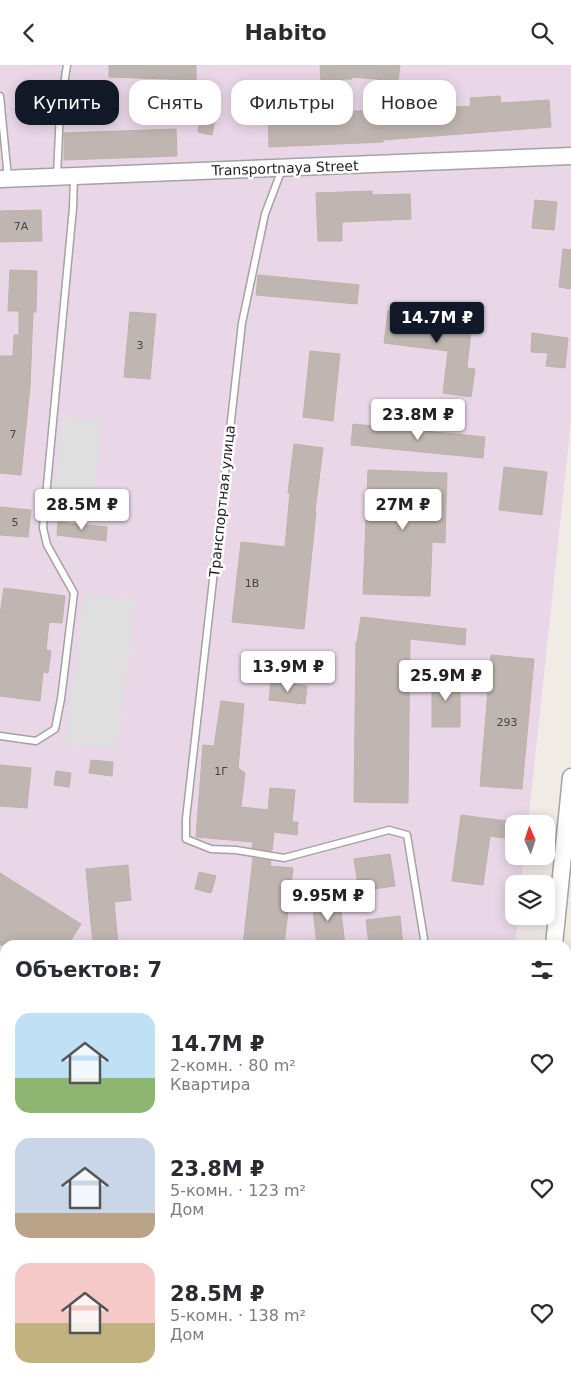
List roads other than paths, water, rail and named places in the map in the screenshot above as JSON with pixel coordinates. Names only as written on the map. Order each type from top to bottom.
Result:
[{"type":"street","name":"Transportnaya Street","points":[[4,179],[571,156]]},
{"type":"street","points":[[554,940],[571,777]]},
{"type":"lane","points":[[57,177],[60,110],[67,65]]},
{"type":"lane","points":[[0,96],[4,179]]},
{"type":"lane","name":"Транспортная улица","points":[[282,168],[265,215],[242,323],[186,819],[186,839],[211,849],[236,850],[284,858],[388,830],[407,835],[424,940]]},
{"type":"lane","points":[[0,736],[36,741],[43,737],[55,729],[61,699],[74,593],[47,545],[43,528],[73,208],[74,176]]}]
